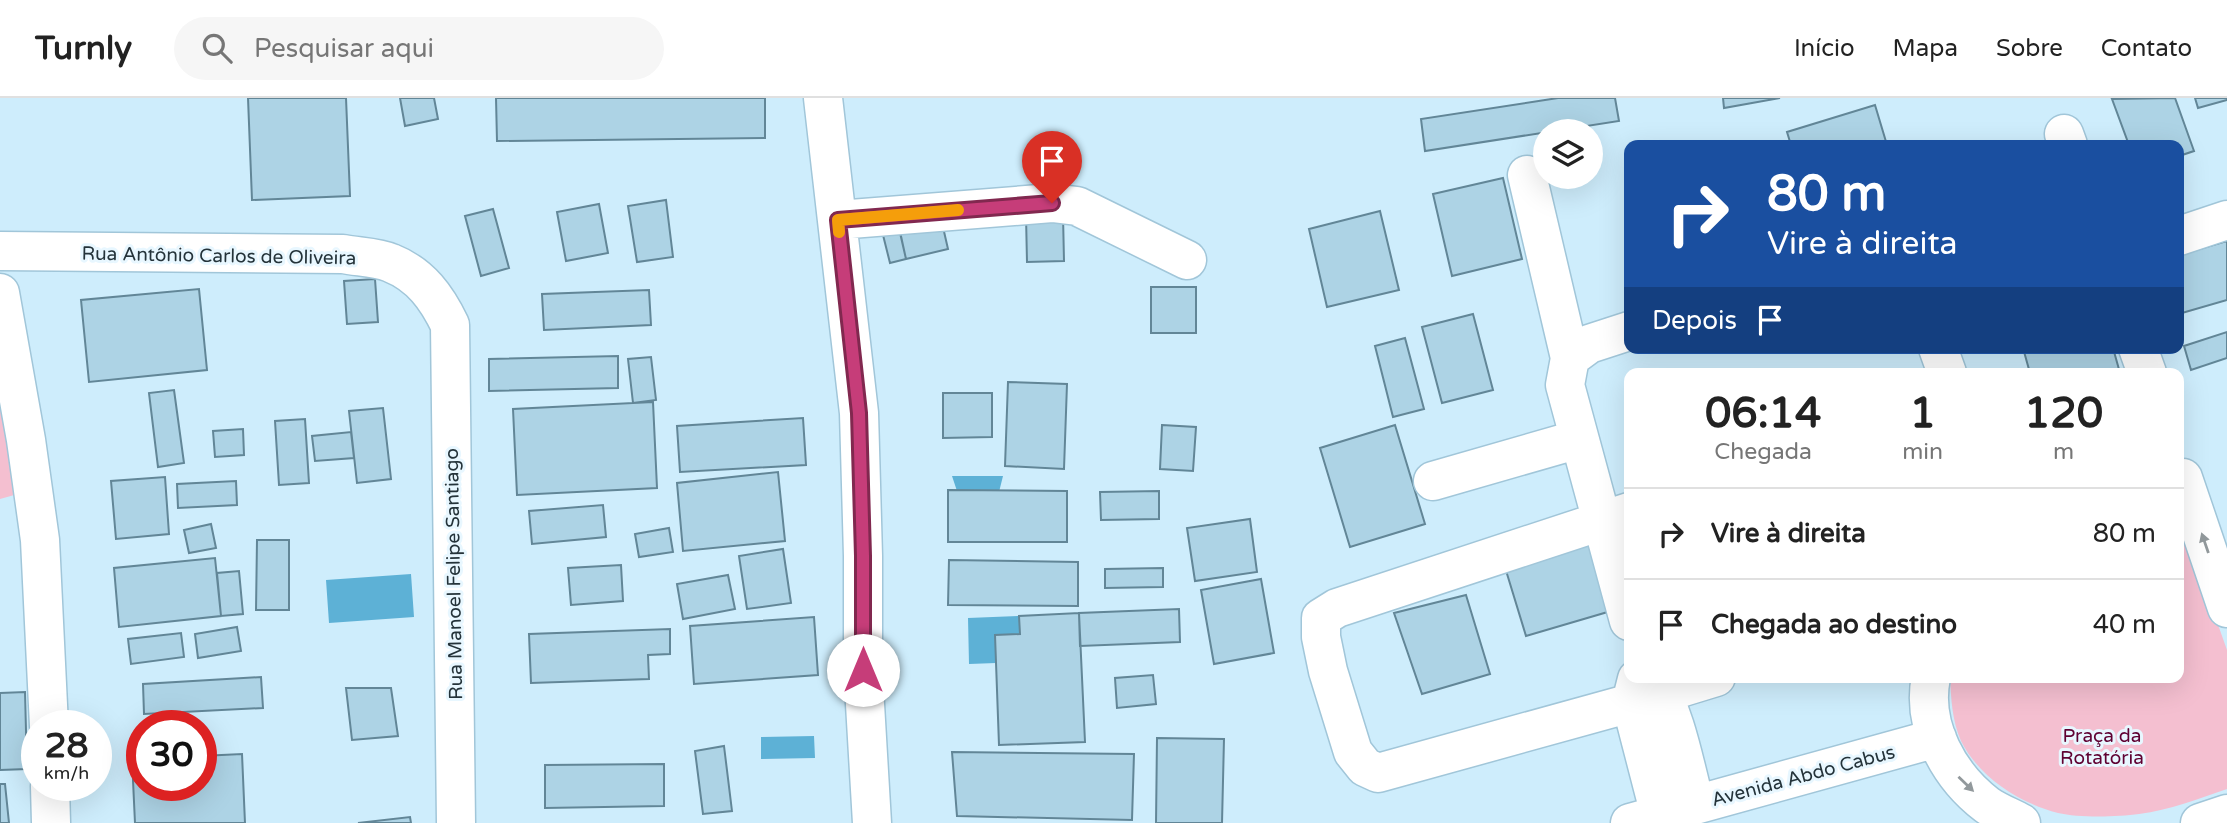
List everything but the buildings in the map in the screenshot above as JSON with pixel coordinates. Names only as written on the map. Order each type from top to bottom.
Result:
[{"type":"street","points":[[823,98],[859,413],[863,670],[872,823]]},
{"type":"street","points":[[1527,175],[1570,358],[1565,385],[1579,439],[1615,516],[1624,584]]},
{"type":"street","points":[[838,220],[1052,203],[1087,210],[1187,260]]},
{"type":"street","points":[[2184,234],[2227,220]]},
{"type":"street","name":"Rua Antônio Carlos de Oliveira","points":[[0,251],[343,254],[391,263],[423,284],[438,300],[450,325]]},
{"type":"street","points":[[0,293],[26,440],[40,540],[47,710]]},
{"type":"street","name":"Rua Manoel Felipe Santiago","points":[[450,325],[456,823]]},
{"type":"street","points":[[1570,358],[1589,344],[1624,333]]},
{"type":"street","points":[[1433,481],[1579,439]]},
{"type":"street","points":[[2184,486],[2227,608]]},
{"type":"street","points":[[1615,516],[1338,608],[1321,618],[1321,637],[1353,752],[1365,767],[1378,773],[1646,688],[1678,683]]},
{"type":"street","points":[[1930,683],[1930,710],[1937,738],[1941,750],[1958,777],[1988,805],[2021,823]]},
{"type":"street","points":[[1646,688],[1662,814]]},
{"type":"street","name":"Avenida Abdo Cabus","points":[[1662,814],[1937,738]]},
{"type":"street","points":[[50,801],[51,823]]},
{"type":"street","points":[[2200,823],[2227,814]]},
{"type":"green space","points":[[0,334],[25,492],[0,499]]},
{"type":"green space","name":"Praça da Rotatória","points":[[2184,529],[2227,650],[2227,789],[2184,804],[2139,814],[2076,816],[2043,809],[2002,787],[1978,766],[1961,741],[1950,683],[2184,683]]},
{"type":"water","points":[[952,476],[1003,476],[996,504],[959,497]]},
{"type":"water","points":[[411,574],[414,617],[329,623],[326,580]]},
{"type":"water","points":[[1019,616],[1020,634],[995,635],[996,663],[969,664],[968,618]]},
{"type":"water","points":[[814,736],[815,758],[761,759],[761,737]]},
{"type":"slow traffic","points":[[839,232],[838,220],[958,210]]},
{"type":"route","points":[[863,670],[859,413],[838,220],[1052,203]]}]
